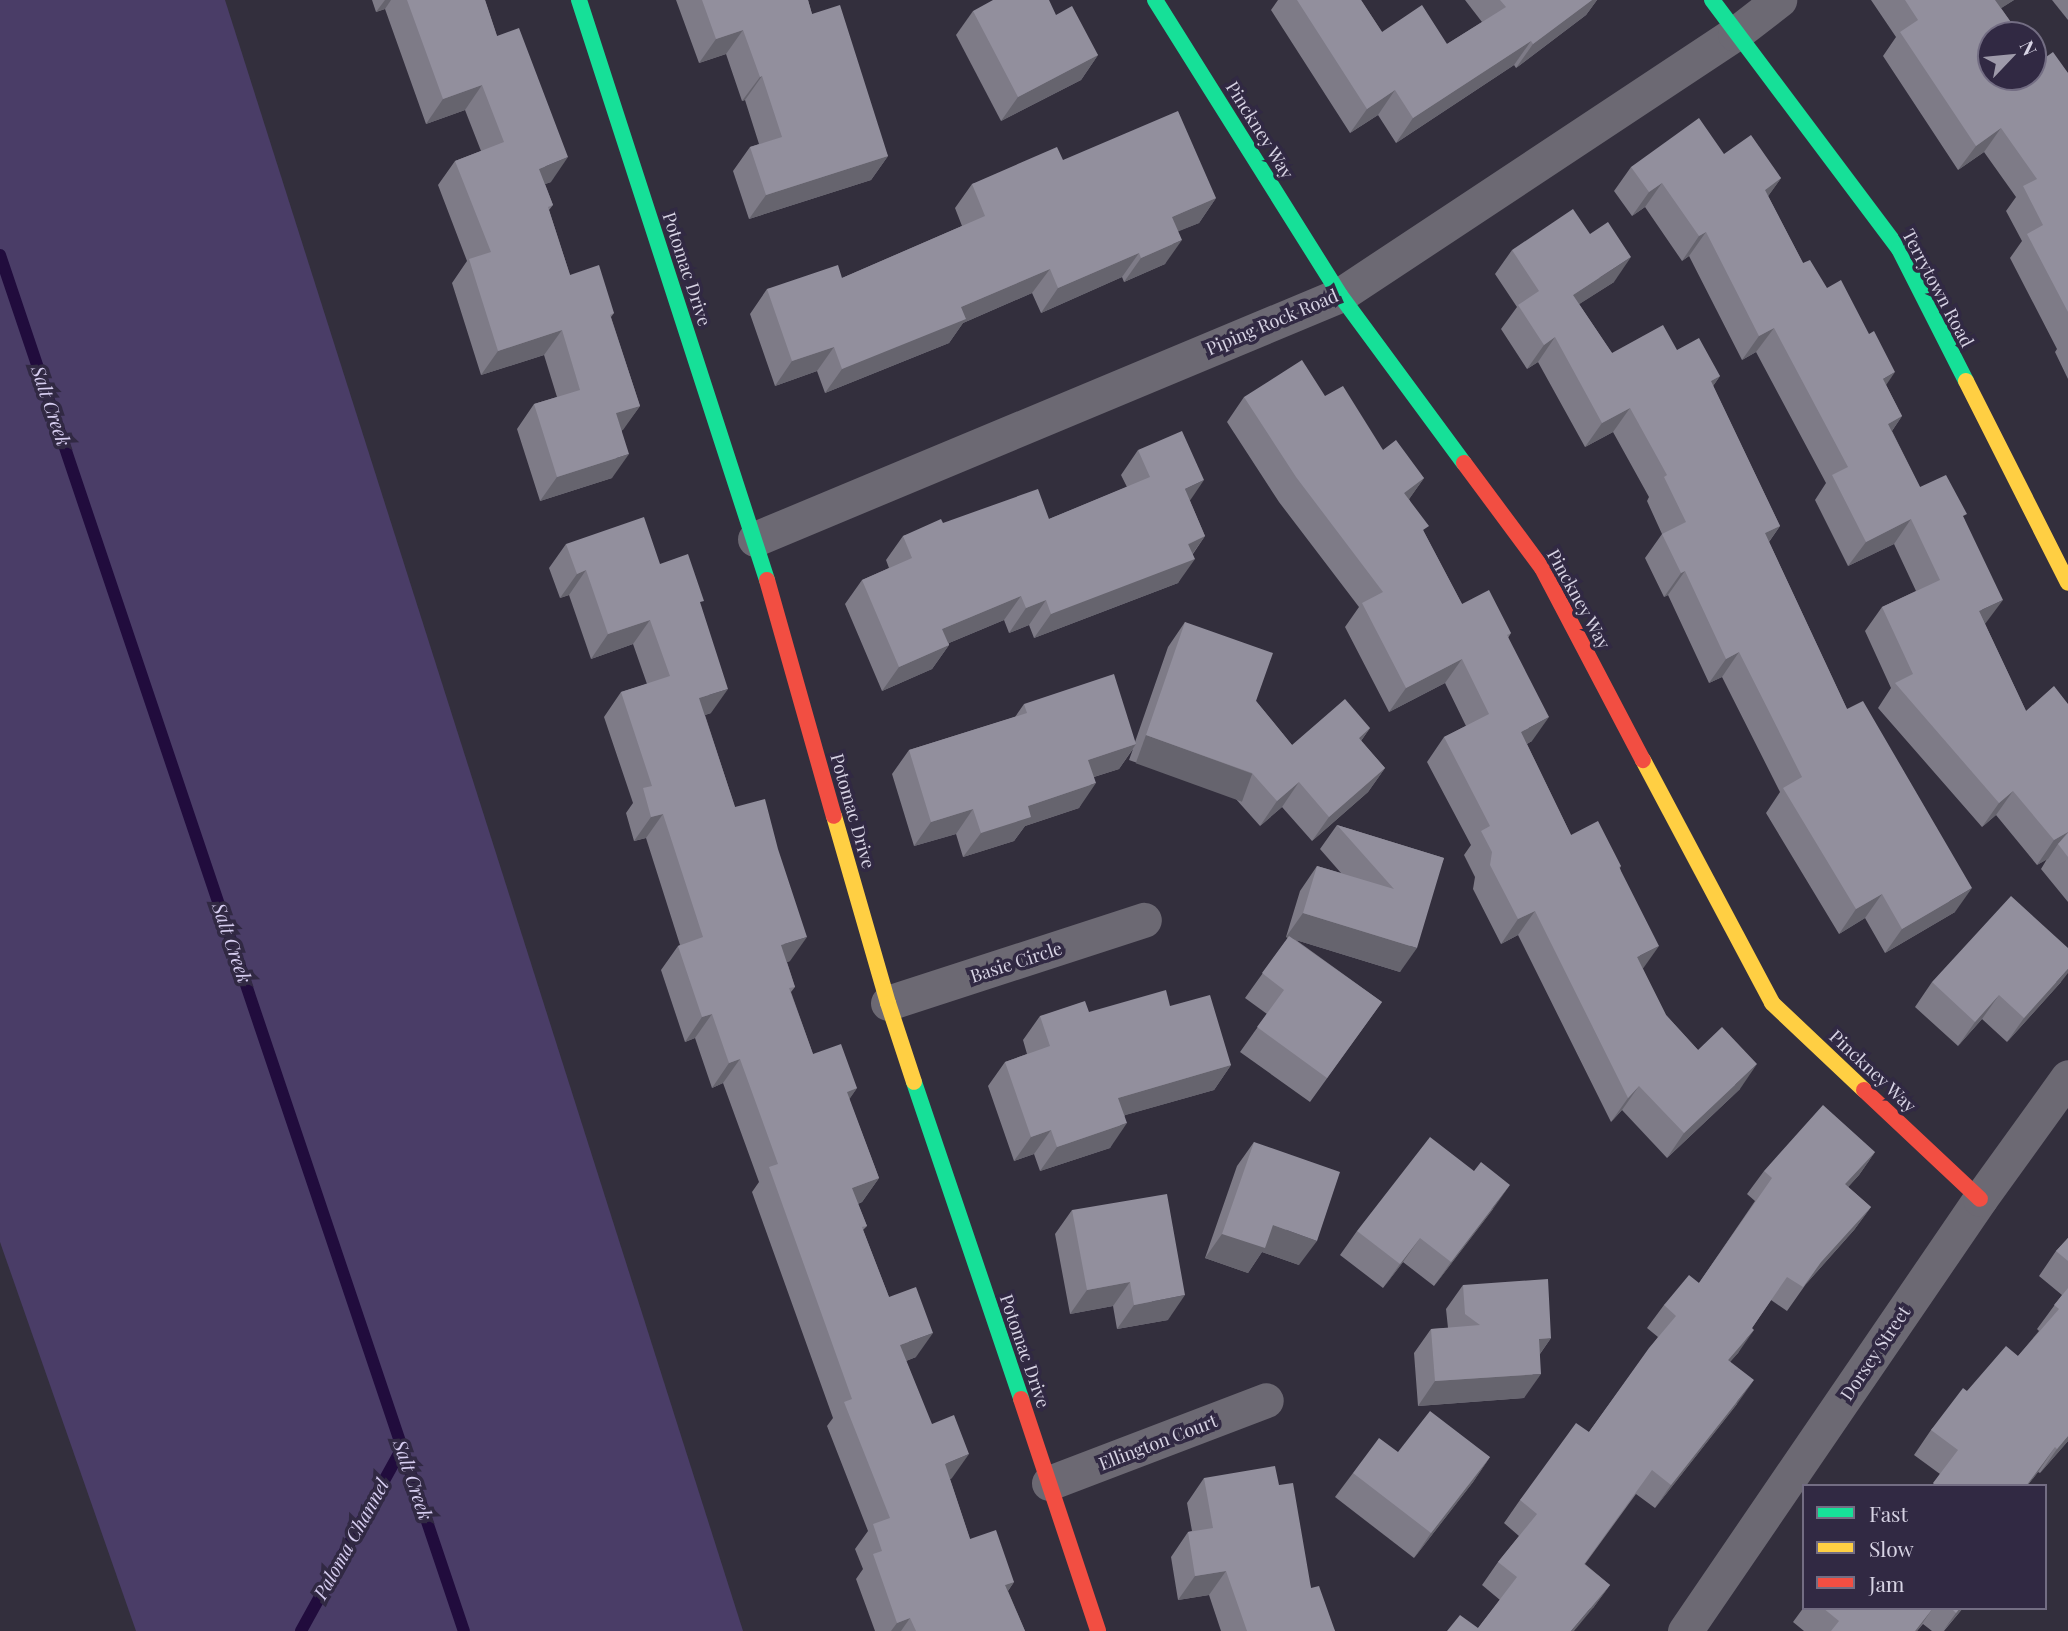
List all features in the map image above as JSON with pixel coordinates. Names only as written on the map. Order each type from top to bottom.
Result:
[{"type":"street","name":"Potomac Drive","points":[[579,0],[755,538],[888,1003],[1098,1631]]},
{"type":"street","name":"Pinckney Way","points":[[1155,0],[1340,295],[1542,568],[1772,1003],[1980,1199]]},
{"type":"street","name":"Terrytown Road","points":[[1712,0],[1899,249],[2068,583]]},
{"type":"street","name":"Piping Rock Road","points":[[755,538],[1340,295],[1735,34],[1779,0]]},
{"type":"street","name":"Basie Circle","points":[[888,1003],[1144,920]]},
{"type":"street","name":"Dorsey Street","points":[[1685,1631],[1980,1199],[2068,1077]]},
{"type":"street","name":"Ellington Court","points":[[1049,1483],[1266,1400]]},
{"type":"shaded area","points":[[0,0],[225,0],[743,1631],[136,1631],[0,1242]]},
{"type":"building","points":[[407,0],[485,0],[497,36],[519,28],[568,157],[539,169],[553,205],[548,207],[570,275],[599,265],[614,313],[610,315],[640,406],[616,413],[629,454],[557,477],[534,404],[580,390],[562,330],[498,351],[469,259],[491,252],[455,161],[504,142],[482,85],[443,99]]},
{"type":"building","points":[[702,0],[808,0],[812,14],[840,5],[888,156],[766,195],[750,147],[782,137],[762,76],[760,77],[743,30],[716,39]]},
{"type":"building","points":[[993,0],[1049,0],[1056,15],[1072,6],[1098,55],[1018,97],[973,11]]},
{"type":"building","points":[[1297,0],[1361,0],[1382,32],[1422,5],[1447,44],[1506,7],[1500,0],[1592,0],[1533,44],[1531,41],[1413,118],[1395,90],[1367,109]]},
{"type":"building","points":[[1905,0],[1995,0],[2010,21],[1977,21],[1977,91],[2047,91],[2047,56],[2053,52],[2068,73],[2068,312],[2027,234],[2043,225],[2023,186],[2037,179],[2001,128],[1976,146],[1900,32],[1918,20]]},
{"type":"building","points":[[1178,111],[1216,198],[1172,217],[1182,240],[1141,258],[1139,253],[1058,288],[1050,269],[961,307],[966,319],[842,369],[834,347],[792,361],[767,289],[838,265],[842,278],[985,216],[972,184],[1057,147],[1063,160]]},
{"type":"building","points":[[1699,118],[1724,154],[1751,135],[1781,178],[1765,190],[1803,263],[1810,260],[1827,288],[1841,280],[1869,334],[1874,331],[1895,372],[1883,379],[1902,416],[1888,424],[1920,487],[1946,475],[1967,514],[1963,516],[2003,600],[1979,611],[2026,711],[2054,686],[2068,704],[2068,832],[2054,840],[2013,791],[1999,803],[1895,683],[1913,674],[1882,607],[1940,580],[1911,519],[1866,542],[1832,475],[1848,467],[1774,328],[1759,336],[1706,232],[1699,236],[1662,183],[1649,192],[1631,167]]},
{"type":"building","points":[[1573,209],[1590,234],[1608,222],[1631,257],[1573,295],[1612,353],[1663,325],[1677,350],[1699,338],[1720,376],[1711,381],[1780,526],[1765,533],[1847,709],[1863,701],[1972,888],[1902,929],[1882,894],[1856,909],[1783,788],[1802,777],[1739,652],[1726,659],[1685,571],[1681,573],[1662,534],[1686,522],[1664,477],[1667,475],[1630,408],[1602,423],[1555,337],[1544,345],[1518,305],[1539,291],[1512,250]]},
{"type":"building","points":[[1302,360],[1325,396],[1343,386],[1383,450],[1396,440],[1424,478],[1404,493],[1429,526],[1423,530],[1462,604],[1489,590],[1511,633],[1507,635],[1549,717],[1521,732],[1571,835],[1598,821],[1659,946],[1637,957],[1666,1015],[1698,1050],[1722,1027],[1757,1064],[1684,1133],[1639,1086],[1628,1098],[1535,911],[1518,919],[1490,865],[1492,852],[1481,831],[1490,826],[1444,737],[1489,714],[1462,659],[1406,688],[1362,603],[1383,592],[1296,477],[1244,397]]},
{"type":"building","points":[[1182,431],[1204,480],[1185,489],[1205,536],[1188,544],[1195,559],[1051,614],[1046,600],[1026,608],[1021,596],[942,629],[949,645],[899,667],[862,580],[912,558],[903,536],[941,519],[943,523],[1038,489],[1049,519],[1150,477],[1138,450]]},
{"type":"building","points":[[644,517],[660,564],[688,554],[704,601],[700,602],[728,689],[699,698],[735,807],[765,799],[778,849],[807,937],[781,945],[795,987],[789,988],[813,1054],[841,1044],[857,1088],[847,1092],[879,1178],[852,1188],[867,1226],[862,1227],[889,1297],[916,1287],[933,1333],[900,1345],[932,1424],[954,1415],[969,1454],[945,1464],[970,1539],[996,1530],[1014,1582],[1005,1585],[1025,1631],[916,1631],[910,1618],[897,1623],[873,1554],[882,1551],[873,1524],[890,1518],[844,1402],[852,1399],[769,1167],[778,1164],[740,1059],[729,1063],[712,1014],[702,1017],[678,946],[703,937],[663,814],[651,817],[643,788],[652,786],[621,692],[670,676],[650,620],[608,634],[586,570],[577,574],[566,544]]},
{"type":"building","points":[[1185,622],[1273,653],[1256,701],[1292,745],[1345,699],[1370,728],[1359,738],[1385,768],[1329,817],[1299,782],[1277,801],[1252,773],[1146,735]]},
{"type":"building","points":[[1114,674],[1136,744],[1088,760],[1096,783],[1028,806],[1031,817],[981,833],[973,809],[931,822],[909,750],[1027,713],[1024,704]]},
{"type":"building","points":[[1337,825],[1444,858],[1417,948],[1303,913],[1317,866],[1394,889]]},
{"type":"building","points":[[2068,833],[2068,857],[2058,844]]},
{"type":"building","points":[[2011,896],[2068,948],[2068,969],[2024,1018],[1999,995],[1975,1022],[1932,982]]},
{"type":"building","points":[[1289,936],[1382,1002],[1327,1078],[1257,1027],[1284,990],[1262,973]]},
{"type":"building","points":[[1166,990],[1170,1006],[1210,995],[1231,1065],[1118,1098],[1127,1123],[1057,1147],[1051,1130],[1031,1137],[1005,1062],[1050,1046],[1040,1016],[1085,1001],[1089,1012]]},
{"type":"building","points":[[1823,1105],[1875,1152],[1845,1184],[1871,1207],[1821,1262],[1803,1287],[1787,1277],[1752,1328],[1754,1330],[1728,1360],[1754,1380],[1671,1485],[1652,1470],[1584,1564],[1610,1585],[1571,1631],[1447,1631],[1460,1615],[1478,1628],[1517,1577],[1498,1562],[1537,1514],[1520,1500],[1576,1423],[1589,1432],[1649,1348],[1676,1316],[1664,1305],[1689,1275],[1699,1283],[1772,1178],[1764,1171]]},
{"type":"building","points":[[1430,1137],[1474,1171],[1481,1162],[1510,1185],[1451,1262],[1420,1238],[1400,1264],[1357,1231]]},
{"type":"building","points":[[1254,1142],[1340,1172],[1317,1241],[1273,1225],[1265,1248],[1222,1234]]},
{"type":"building","points":[[1167,1194],[1185,1295],[1134,1305],[1130,1282],[1087,1290],[1072,1210]]},
{"type":"building","points":[[2068,1238],[2068,1261],[2056,1251]]},
{"type":"building","points":[[1548,1279],[1551,1338],[1539,1339],[1541,1374],[1435,1381],[1431,1329],[1480,1325],[1465,1314],[1463,1285]]},
{"type":"building","points":[[2068,1288],[2068,1436],[2057,1449],[2055,1447],[2027,1484],[1934,1484],[1958,1450],[1931,1430],[1963,1388],[1967,1391],[2006,1346],[2018,1356],[2059,1309],[2054,1305]]},
{"type":"building","points":[[1430,1411],[1490,1457],[1431,1533],[1353,1473],[1379,1438],[1398,1452]]},
{"type":"building","points":[[1275,1466],[1279,1485],[1293,1483],[1311,1588],[1319,1586],[1335,1631],[1247,1631],[1226,1571],[1195,1576],[1188,1532],[1213,1528],[1204,1478]]},
{"type":"building","points":[[1825,1610],[1931,1610],[1915,1631],[1831,1631],[1839,1621]]},
{"type":"waterway","name":"Salt Creek","points":[[0,255],[464,1631]]},
{"type":"waterway","name":"Paloma Channel","points":[[301,1631],[402,1448]]},
{"type":"traffic: fast","points":[[579,0],[767,580]]},
{"type":"traffic: fast","points":[[1155,0],[1340,295],[1464,463]]},
{"type":"traffic: fast","points":[[1712,0],[1899,249],[1966,381]]},
{"type":"traffic: fast","points":[[914,1082],[1021,1399]]},
{"type":"traffic: slow","points":[[1966,381],[2068,583]]},
{"type":"traffic: slow","points":[[1643,760],[1772,1003],[1864,1090]]},
{"type":"traffic: slow","points":[[834,816],[888,1003],[914,1082]]},
{"type":"traffic: jam","points":[[1464,463],[1542,568],[1643,760]]},
{"type":"traffic: jam","points":[[767,580],[834,816]]},
{"type":"traffic: jam","points":[[1864,1090],[1980,1199]]},
{"type":"traffic: jam","points":[[1021,1399],[1098,1631]]}]
